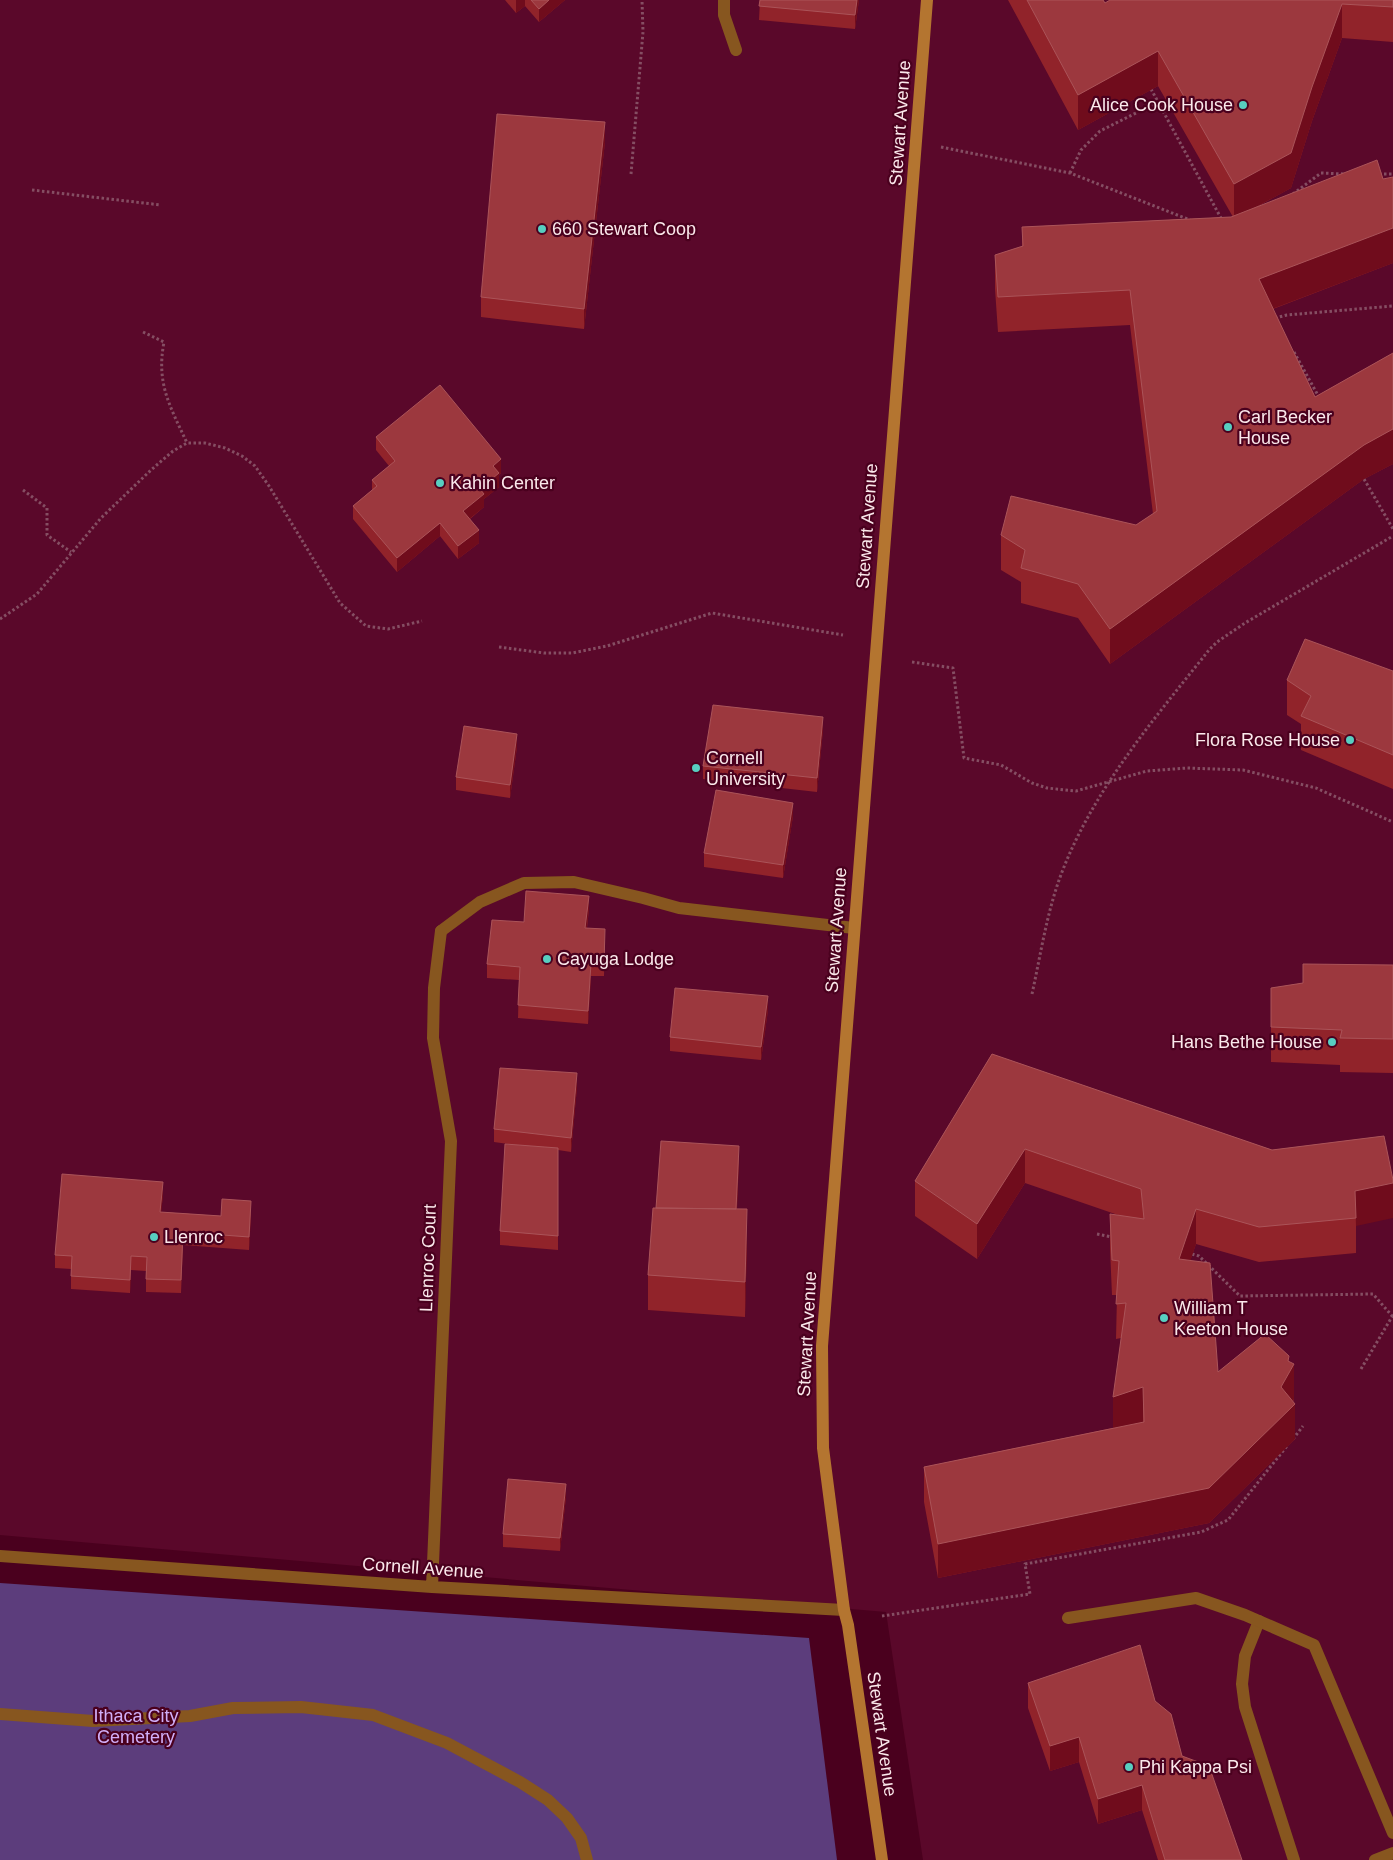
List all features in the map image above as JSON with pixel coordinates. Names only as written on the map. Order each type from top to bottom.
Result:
[{"type":"street","points":[[724,0],[724,15],[736,50]]},
{"type":"street","name":"Stewart Avenue","points":[[882,1860],[848,1625],[844,1610],[823,1448],[822,1346],[893,416],[905,292],[927,0]]},
{"type":"street","name":"Llenroc Court","points":[[432,1587],[451,1141],[433,1038],[434,988],[441,931],[480,902],[524,883],[574,882],[679,908],[854,928]]},
{"type":"street","name":"Cornell Avenue","points":[[0,1556],[432,1587],[844,1610]]},
{"type":"street","points":[[1068,1618],[1196,1598],[1259,1621],[1314,1645],[1393,1832]]},
{"type":"street","points":[[1259,1621],[1245,1656],[1242,1684],[1245,1707],[1294,1860]]},
{"type":"street","points":[[0,1714],[93,1720],[190,1716],[233,1708],[301,1707],[373,1715],[447,1744],[520,1782],[548,1800],[567,1818],[581,1838],[587,1860]]},
{"type":"street","points":[[1375,1860],[1393,1853]]},
{"type":"path","points":[[631,174],[642,32],[642,0]]},
{"type":"path","points":[[1151,90],[1227,228]]},
{"type":"path","points":[[1070,173],[1081,150],[1100,131],[1158,102]]},
{"type":"path","points":[[916,142],[1070,173],[1196,222]]},
{"type":"path","points":[[1289,196],[1321,174],[1348,174]]},
{"type":"path","points":[[1375,174],[1393,174]]},
{"type":"path","points":[[32,190],[161,205]]},
{"type":"path","points":[[1279,327],[1274,318],[1287,314],[1393,306]]},
{"type":"path","points":[[143,332],[164,342],[162,380],[167,398],[187,443]]},
{"type":"path","points":[[1289,344],[1323,404]]},
{"type":"path","points":[[0,619],[37,594],[101,518],[173,451],[187,443],[205,443],[225,448],[242,456],[255,466],[340,603],[366,626],[388,629],[422,621]]},
{"type":"path","points":[[1364,479],[1393,529]]},
{"type":"path","points":[[23,490],[47,508],[47,535],[72,552]]},
{"type":"path","points":[[1032,994],[1051,907],[1069,854],[1108,783],[1158,714],[1217,642],[1245,623],[1393,536]]},
{"type":"path","points":[[500,647],[544,653],[572,653],[607,646],[712,613],[843,635]]},
{"type":"path","points":[[912,662],[953,668],[964,758],[1001,765],[1047,788],[1076,791],[1148,771],[1187,768],[1243,770],[1316,788],[1393,822]]},
{"type":"path","points":[[1098,1234],[1113,1237]]},
{"type":"path","points":[[1192,1254],[1199,1256],[1240,1296],[1373,1294],[1393,1316],[1361,1368]]},
{"type":"path","points":[[882,1616],[1030,1594],[1025,1564],[1201,1532],[1228,1520],[1303,1426]]},
{"type":"shaded area","name":"Cornell University","points":[[0,0],[1393,0],[1393,1860],[923,1860],[886,1612],[0,1535]]},
{"type":"green space","name":"Ithaca City Cemetery","points":[[0,1583],[809,1638],[837,1860],[0,1860]]},
{"type":"building","points":[[531,0],[549,0],[539,9]]},
{"type":"building","points":[[760,0],[857,0],[855,15],[759,6]]},
{"type":"building","name":"Alice Cook House","points":[[1027,0],[1103,0],[1105,3],[1110,0],[1393,0],[1393,7],[1342,4],[1312,87],[1291,153],[1234,184],[1158,51],[1078,95]]},
{"type":"building","name":"660 Stewart Coop","points":[[497,114],[605,122],[584,309],[481,297]]},
{"type":"building","name":"Carl Becker House","points":[[1377,160],[1383,179],[1393,177],[1393,228],[1259,279],[1315,397],[1393,353],[1393,429],[1364,445],[1110,629],[1078,584],[1021,568],[1025,550],[1001,535],[1011,496],[1136,525],[1157,511],[1130,290],[998,297],[995,255],[1023,246],[1022,227],[1231,217]]},
{"type":"building","name":"Kahin Center","points":[[440,385],[501,459],[493,466],[499,473],[480,489],[484,494],[463,511],[479,530],[458,546],[440,523],[397,558],[353,506],[377,486],[372,480],[395,461],[376,437]]},
{"type":"building","points":[[1305,639],[1393,671],[1393,755],[1301,716],[1311,696],[1287,680]]},
{"type":"building","points":[[713,705],[823,717],[817,778],[703,766]]},
{"type":"building","points":[[464,726],[517,734],[510,785],[456,777]]},
{"type":"building","points":[[716,790],[793,803],[783,865],[704,853]]},
{"type":"building","name":"Cayuga Lodge","points":[[526,891],[589,896],[585,928],[605,929],[604,963],[591,963],[588,1011],[518,1005],[520,967],[487,964],[492,920],[524,922]]},
{"type":"building","points":[[1303,964],[1393,965],[1393,1039],[1340,1038],[1342,1030],[1271,1027],[1271,988],[1303,983]]},
{"type":"building","points":[[675,988],[768,996],[761,1047],[670,1037]]},
{"type":"building","name":"William T Keeton House","points":[[992,1054],[1272,1150],[1384,1136],[1393,1183],[1355,1191],[1356,1218],[1259,1227],[1196,1209],[1179,1259],[1210,1263],[1218,1372],[1265,1334],[1289,1356],[1288,1361],[1294,1364],[1281,1387],[1295,1404],[1209,1488],[938,1544],[924,1467],[1144,1422],[1143,1387],[1113,1397],[1126,1303],[1116,1304],[1119,1261],[1112,1260],[1110,1214],[1144,1219],[1141,1189],[1025,1149],[977,1224],[915,1181]]},
{"type":"building","points":[[500,1068],[577,1073],[571,1138],[494,1129]]},
{"type":"building","points":[[661,1141],[739,1146],[736,1209],[656,1208]]},
{"type":"building","points":[[505,1144],[558,1148],[558,1236],[500,1231]]},
{"type":"building","name":"Llenroc","points":[[62,1174],[163,1182],[160,1212],[221,1216],[222,1199],[251,1201],[249,1237],[183,1232],[181,1280],[146,1279],[147,1257],[131,1256],[130,1280],[71,1276],[72,1256],[55,1255]]},
{"type":"building","points":[[653,1208],[747,1209],[745,1282],[648,1275]]},
{"type":"building","points":[[508,1479],[566,1484],[560,1538],[503,1534]]},
{"type":"building","name":"Phi Kappa Psi","points":[[1140,1645],[1155,1701],[1171,1714],[1182,1756],[1209,1766],[1242,1860],[1165,1860],[1142,1785],[1098,1799],[1079,1737],[1050,1746],[1028,1683]]},
{"type":"place","name":"Alice Cook House","points":[[1243,105]]},
{"type":"place","name":"660 Stewart Coop","points":[[542,229]]},
{"type":"place","name":"Carl Becker House","points":[[1228,427]]},
{"type":"place","name":"Kahin Center","points":[[440,483]]},
{"type":"place","name":"Flora Rose House","points":[[1350,740]]},
{"type":"place","name":"Cornell University","points":[[696,768]]},
{"type":"place","name":"Cayuga Lodge","points":[[547,959]]},
{"type":"place","name":"Hans Bethe House","points":[[1332,1042]]},
{"type":"place","name":"Llenroc","points":[[154,1237]]},
{"type":"place","name":"William T Keeton House","points":[[1164,1318]]},
{"type":"place","name":"Phi Kappa Psi","points":[[1129,1767]]}]
